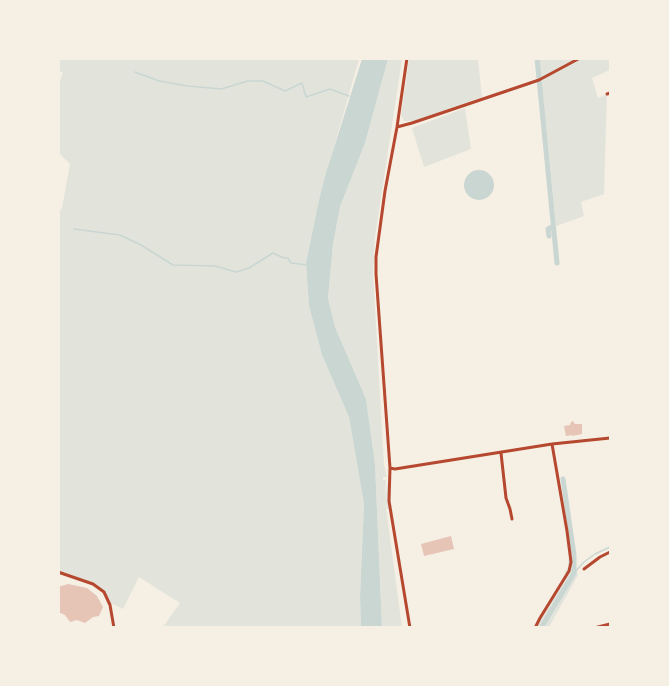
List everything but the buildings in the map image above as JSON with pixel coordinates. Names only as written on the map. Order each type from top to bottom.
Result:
[{"type":"street","points":[[407,58],[376,257],[390,468],[389,501],[410,627]]},
{"type":"street","points":[[397,127],[540,79],[580,58]]},
{"type":"street","points":[[390,468],[552,444],[610,438]]},
{"type":"street","points":[[535,627],[569,571],[571,562],[552,444]]},
{"type":"street","points":[[501,452],[506,496],[512,519]]},
{"type":"street","points":[[584,569],[600,556],[610,552]]},
{"type":"street","points":[[58,572],[93,584],[104,592],[110,605],[114,627]]},
{"type":"street","points":[[594,627],[610,625]]},
{"type":"shaded area","points":[[59,59],[359,59],[319,200],[306,263],[309,306],[322,355],[349,417],[364,504],[361,627],[163,627],[180,603],[139,577],[123,609],[113,604],[110,605],[100,588],[59,572],[58,214],[62,208],[70,164],[59,153],[59,83],[63,73],[59,71]]},
{"type":"shaded area","points":[[362,59],[388,59],[365,143],[340,207],[333,244],[328,298],[335,327],[366,399],[375,464],[382,628],[361,627],[364,504],[349,417],[322,355],[309,306],[306,263],[326,173]]},
{"type":"shaded area","points":[[388,59],[402,59],[375,237],[373,273],[384,465],[387,477],[383,477],[383,480],[386,480],[385,498],[388,481],[389,509],[387,509],[385,500],[402,627],[382,627],[375,464],[366,399],[335,327],[328,298],[333,244],[340,207],[365,143]]},
{"type":"shaded area","points":[[409,59],[478,59],[482,97],[415,121],[404,121],[401,115]]},
{"type":"shaded area","points":[[537,59],[610,59],[610,70],[592,78],[598,98],[607,94],[604,194],[581,202],[584,216],[556,226],[546,124],[543,124]]},
{"type":"shaded area","points":[[465,108],[471,149],[424,167],[412,128]]},
{"type":"shaded area","points":[[479,170],[490,174],[494,185],[490,196],[479,200],[468,196],[464,185],[468,174]]},
{"type":"shaded area","points":[[572,557],[578,575],[549,627],[535,628],[566,575],[564,574],[568,567],[568,559]]},
{"type":"waterway","points":[[537,58],[557,263]]},
{"type":"waterway","points":[[135,72],[159,81],[188,86],[221,89],[248,81],[263,81],[285,91],[302,83],[306,97],[330,89],[349,96]]},
{"type":"waterway","points":[[549,236],[548,229],[552,227]]},
{"type":"waterway","points":[[74,229],[120,235],[173,265],[215,266],[236,272],[249,268],[273,253],[288,258],[291,263],[308,265]]},
{"type":"waterway","points":[[541,628],[574,573],[574,555],[563,479]]},
{"type":"waterway","points":[[574,573],[595,554],[610,547]]}]
